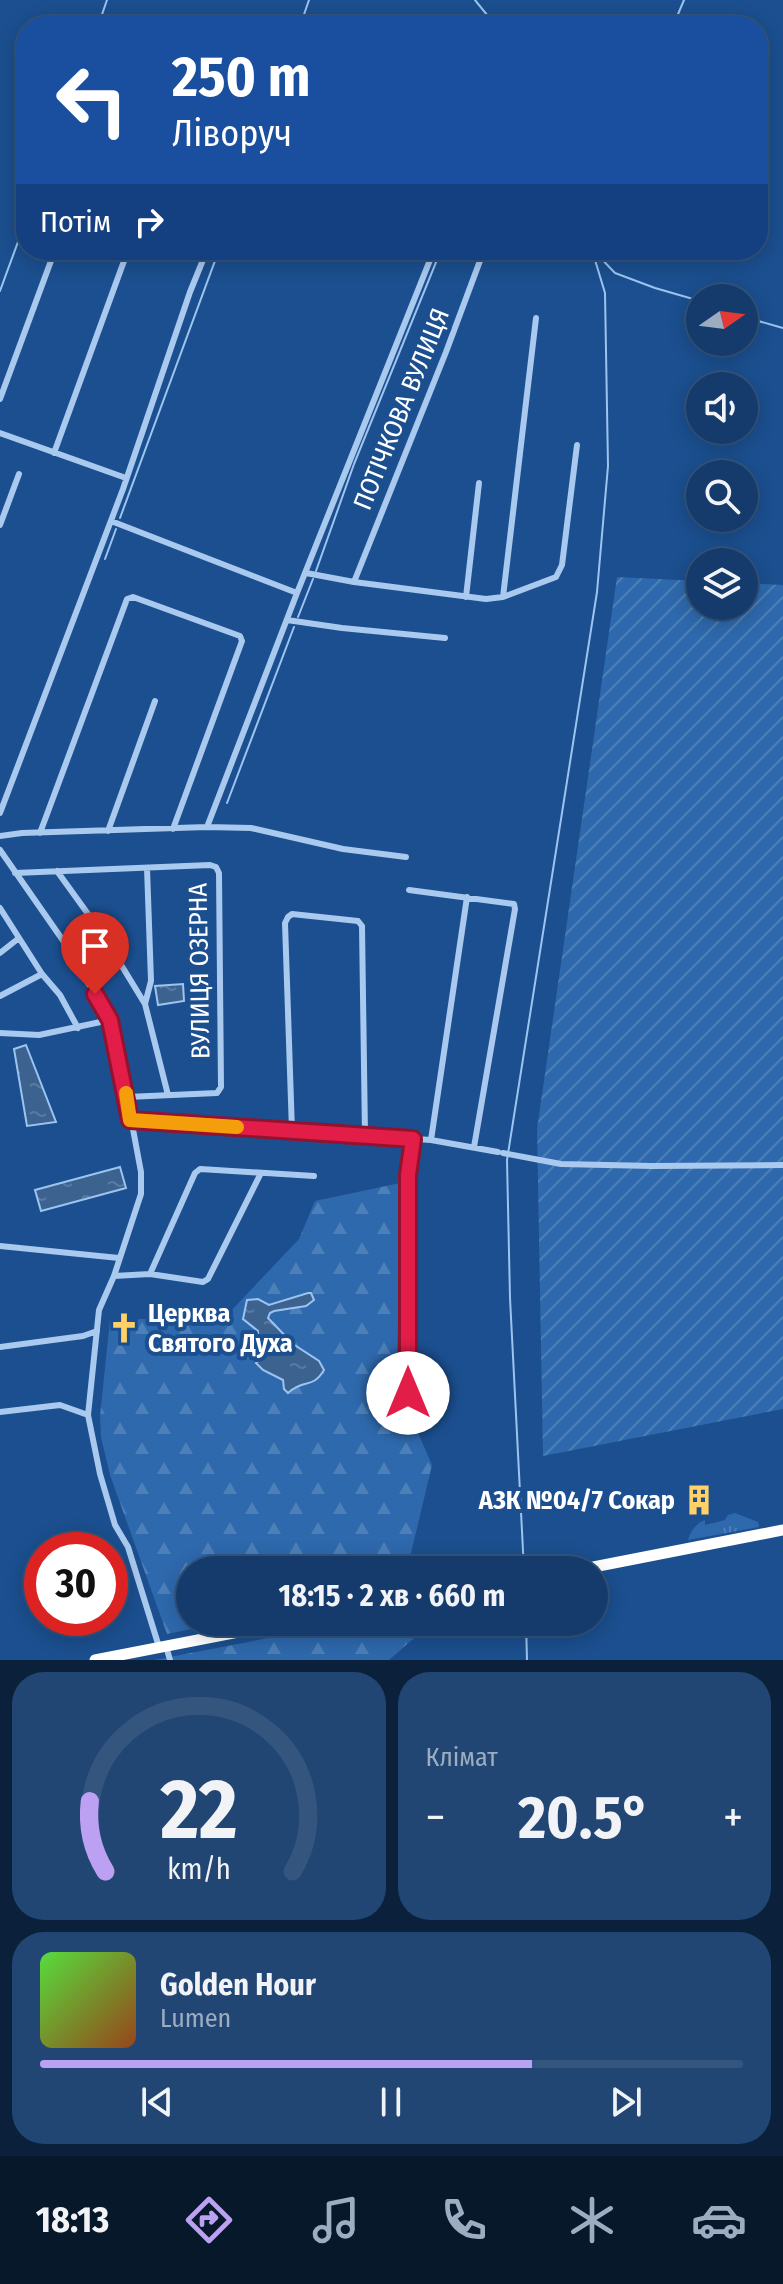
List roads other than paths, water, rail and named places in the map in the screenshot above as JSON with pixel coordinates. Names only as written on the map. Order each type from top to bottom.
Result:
[{"type":"highway","points":[[608,1564],[783,1530]]},
{"type":"highway","points":[[95,1660],[218,1636]]},
{"type":"street","points":[[0,399],[51,260]]},
{"type":"street","points":[[54,453],[124,260]]},
{"type":"street","points":[[0,813],[111,521],[203,260]]},
{"type":"street","points":[[207,827],[430,260]]},
{"type":"street","name":"ПОТІЧКОВА ВУЛИЦЯ","points":[[354,582],[480,260]]},
{"type":"street","points":[[503,597],[536,318]]},
{"type":"street","points":[[0,433],[126,478]]},
{"type":"street","points":[[306,573],[466,597],[503,597],[556,577],[562,565],[577,445]]},
{"type":"street","points":[[0,525],[19,474]]},
{"type":"street","points":[[466,597],[479,483]]},
{"type":"street","points":[[111,521],[297,593]]},
{"type":"street","points":[[40,833],[127,599],[133,597],[240,636],[242,641],[173,829]]},
{"type":"street","points":[[287,620],[445,638]]},
{"type":"street","points":[[108,831],[155,701]]},
{"type":"street","points":[[0,836],[207,827],[251,828],[343,849],[406,857]]},
{"type":"street","points":[[0,850],[64,942],[110,1020],[127,1097],[141,1172],[141,1194],[114,1276],[99,1310],[88,1415],[103,1487],[115,1525],[128,1547],[162,1647],[170,1660]]},
{"type":"street","name":"ВУЛИЦЯ ОЗЕРНА","points":[[15,873],[216,867],[219,873],[221,1087],[217,1093],[127,1097]]},
{"type":"street","name":"ВУЛИЦЯ ОЗЕРНА","points":[[145,1004],[151,981],[147,868]]},
{"type":"street","name":"ВУЛИЦЯ ОЗЕРНА","points":[[57,871],[101,932],[145,1004],[168,1095]]},
{"type":"street","points":[[409,890],[514,904],[474,1147]]},
{"type":"street","points":[[431,1140],[467,897]]},
{"type":"street","points":[[0,908],[42,974],[60,995],[78,1028]]},
{"type":"street","points":[[292,1131],[285,923],[292,914],[358,921],[362,926],[365,1135]]},
{"type":"street","points":[[0,953],[19,938]]},
{"type":"street","points":[[0,996],[42,974]]},
{"type":"street","points":[[0,1033],[39,1035],[110,1020]]},
{"type":"street","points":[[130,1120],[431,1140],[561,1164],[783,1165]]},
{"type":"street","points":[[408,1393],[408,1175],[413,1139]]},
{"type":"street","points":[[150,1274],[195,1173],[200,1169],[314,1176]]},
{"type":"street","points":[[114,1276],[150,1274],[203,1282],[208,1279],[261,1173]]},
{"type":"street","points":[[0,1246],[119,1258]]},
{"type":"street","points":[[0,1347],[83,1336],[97,1331]]},
{"type":"street","points":[[0,1412],[60,1405],[88,1415]]},
{"type":"water","points":[[183,984],[184,1001],[158,1005],[155,986]]},
{"type":"water","points":[[26,1045],[56,1122],[27,1126],[14,1049]]},
{"type":"water","points":[[120,1167],[126,1188],[41,1211],[35,1190]]},
{"type":"water","points":[[308,1293],[314,1300],[306,1306],[274,1311],[268,1318],[293,1344],[319,1361],[324,1370],[316,1380],[288,1393],[283,1380],[256,1363],[261,1358],[258,1341],[250,1339],[250,1334],[258,1331],[243,1319],[247,1300],[258,1299],[269,1305]]},
{"type":"waterway","points":[[101,16],[107,0]]},
{"type":"waterway","points":[[303,16],[309,0]]},
{"type":"waterway","points":[[475,0],[488,16]]},
{"type":"waterway","points":[[677,16],[684,0]]},
{"type":"waterway","points":[[0,291],[16,247]]},
{"type":"waterway","points":[[120,518],[215,260]]},
{"type":"waterway","points":[[316,571],[354,464],[437,260]]},
{"type":"waterway","points":[[523,1556],[510,1298],[507,1160],[597,592],[608,466],[605,293],[595,260]]},
{"type":"waterway","points":[[603,260],[615,273],[686,297]]},
{"type":"waterway","points":[[758,321],[783,328]]},
{"type":"waterway","points":[[105,559],[116,529]]},
{"type":"waterway","points":[[298,617],[313,579]]},
{"type":"waterway","points":[[227,803],[294,627]]},
{"type":"waterway","points":[[526,1636],[527,1660]]},
{"type":"place","name":"Церква Святого Духа","points":[[124,1328]]},
{"type":"place","name":"АЗК №04/7 Сокар","points":[[699,1500]]}]
